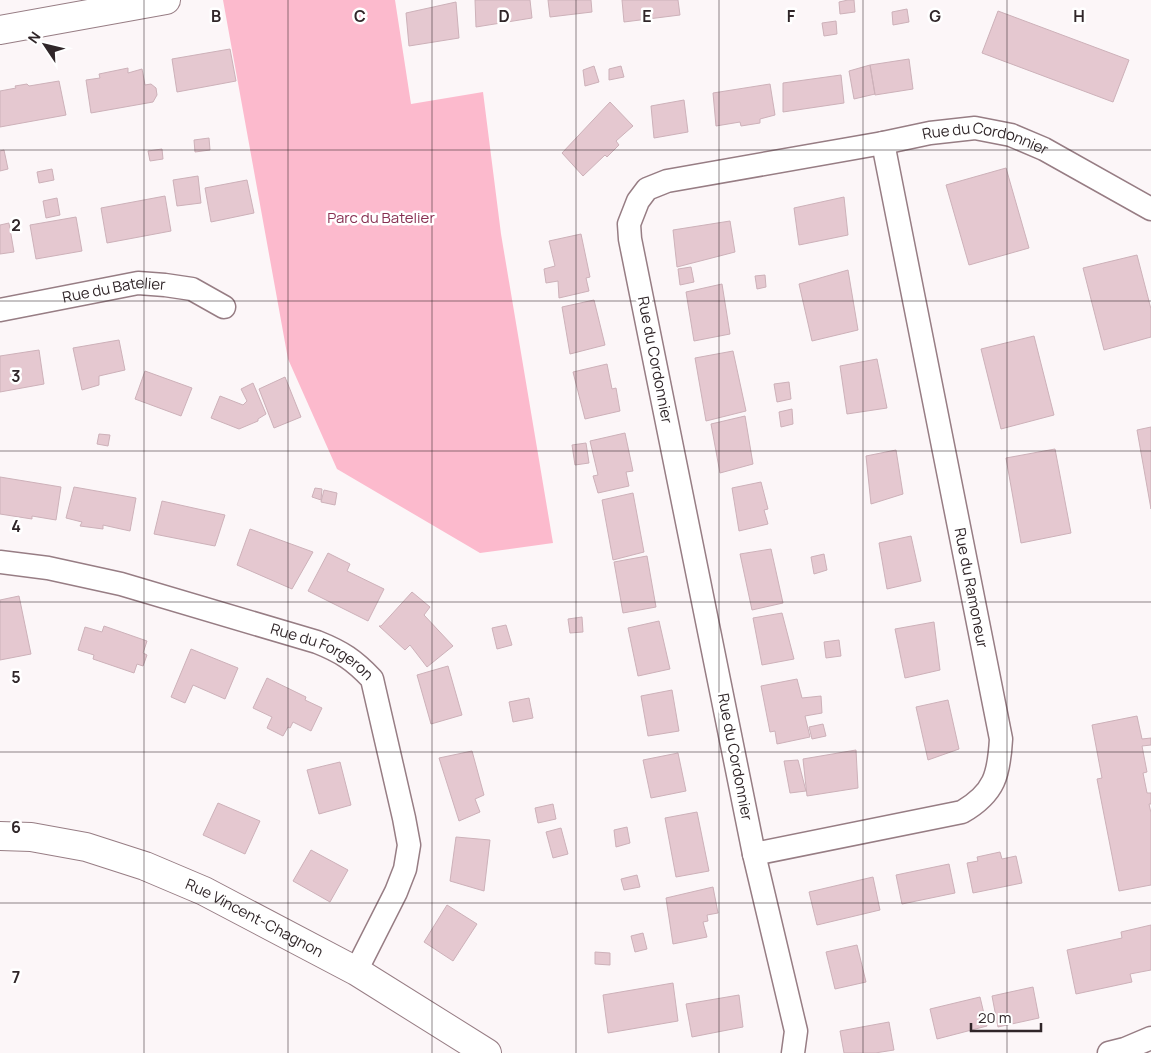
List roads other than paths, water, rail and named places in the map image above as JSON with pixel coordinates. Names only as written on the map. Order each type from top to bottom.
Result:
[{"type":"street","points":[[0,30],[166,0]]},
{"type":"street","name":"Rue du Cordonnier","points":[[793,1053],[796,1031],[754,854],[632,249],[630,224],[638,201],[647,189],[667,181],[930,133],[975,128],[1011,135],[1044,149],[1151,209]]},
{"type":"street","name":"Rue du Ramoneur","points":[[754,854],[962,812],[978,803],[993,783],[1000,766],[1001,739],[883,143]]},
{"type":"street","name":"Rue du Batelier","points":[[0,310],[138,283],[192,289],[224,307]]},
{"type":"street","name":"Rue du Forgeron","points":[[0,562],[48,568],[112,582],[317,642],[340,651],[361,667],[372,679],[409,845],[405,869],[396,892],[356,971]]},
{"type":"street","name":"Rue Vincent-Chagnon","points":[[0,836],[31,837],[86,847],[145,866],[204,891],[356,971],[487,1053]]},
{"type":"street","points":[[1109,1053],[1125,1049],[1151,1038]]},
{"type":"park label","name":"Parc du Batelier","points":[[381,218]]}]
